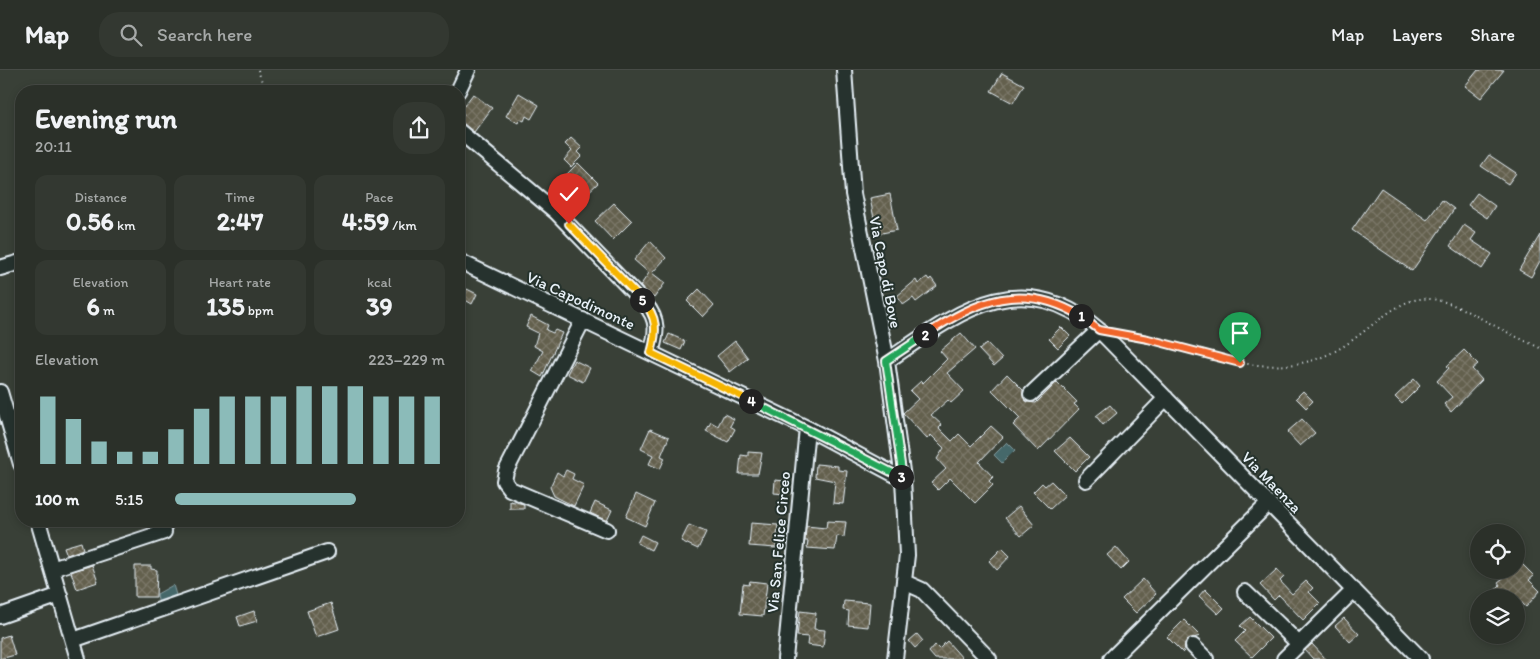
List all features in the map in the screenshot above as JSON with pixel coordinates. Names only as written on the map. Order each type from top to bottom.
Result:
[{"type":"street","points":[[461,85],[468,70]]},
{"type":"street","name":"Via Capo di Bove","points":[[844,70],[853,194],[886,361],[903,478],[907,547],[895,659]]},
{"type":"street","points":[[465,136],[556,212],[645,304],[652,313],[656,324],[651,353]]},
{"type":"street","points":[[0,268],[15,264]]},
{"type":"street","name":"Via Capodimonte","points":[[465,264],[807,428],[903,478]]},
{"type":"street","name":"Via Maenza","points":[[886,361],[955,316],[978,305],[1003,297],[1028,297],[1051,303],[1076,314],[1099,330],[1421,659]]},
{"type":"street","points":[[583,320],[506,471],[504,481],[510,488],[607,530]]},
{"type":"street","points":[[1031,394],[1099,330]]},
{"type":"street","points":[[0,392],[15,443]]},
{"type":"street","points":[[1086,480],[1166,398]]},
{"type":"street","name":"Via San Felice Circeo","points":[[785,659],[807,428]]},
{"type":"street","points":[[1111,659],[1269,504]]},
{"type":"street","points":[[40,527],[78,659]]},
{"type":"street","points":[[52,569],[164,532]]},
{"type":"street","points":[[73,640],[327,552]]},
{"type":"street","points":[[904,582],[922,590],[989,659]]},
{"type":"street","points":[[1284,659],[1354,590]]},
{"type":"street","points":[[1245,592],[1299,644]]},
{"type":"street","points":[[0,616],[60,596]]},
{"type":"street","points":[[1193,646],[1206,659]]},
{"type":"path","points":[[258,70],[263,85]]},
{"type":"path","points":[[1099,330],[1148,339],[1240,363],[1268,366],[1302,362],[1326,356],[1397,307],[1414,299],[1427,298],[1462,308],[1540,348]]},
{"type":"water","points":[[1007,442],[1015,450],[1002,463],[994,455]]},
{"type":"water","points":[[173,585],[176,595],[158,601],[157,594]]},
{"type":"building","points":[[1478,70],[1504,70],[1481,98],[1465,86]]},
{"type":"building","points":[[1002,73],[1024,85],[1013,103],[991,91]]},
{"type":"building","points":[[519,93],[539,105],[531,119],[526,116],[524,121],[520,119],[518,123],[506,116]]},
{"type":"building","points":[[473,94],[492,108],[474,132],[465,126],[465,104]]},
{"type":"building","points":[[571,138],[582,148],[578,152],[582,156],[571,167],[564,160],[572,151],[565,144]]},
{"type":"building","points":[[1489,155],[1516,173],[1508,184],[1481,166]]},
{"type":"building","points":[[578,163],[598,183],[579,201],[560,181]]},
{"type":"building","points":[[1381,188],[1427,220],[1442,200],[1454,209],[1412,271],[1352,230]]},
{"type":"building","points":[[1477,193],[1495,206],[1487,218],[1468,205]]},
{"type":"building","points":[[890,194],[897,230],[877,234],[870,198]]},
{"type":"building","points":[[614,203],[632,221],[613,240],[595,221]]},
{"type":"building","points":[[1464,225],[1476,233],[1471,240],[1492,254],[1482,269],[1450,246]]},
{"type":"building","points":[[1540,235],[1540,261],[1531,277],[1519,270]]},
{"type":"building","points":[[650,241],[666,258],[652,273],[665,283],[654,298],[640,286],[649,273],[634,260]]},
{"type":"building","points":[[927,277],[929,280],[931,278],[937,286],[916,302],[913,298],[903,305],[897,296],[916,280],[918,284]]},
{"type":"building","points":[[467,289],[477,294],[472,304],[465,300]]},
{"type":"building","points":[[699,289],[714,305],[703,317],[687,301]]},
{"type":"building","points":[[531,316],[548,325],[546,330],[553,333],[555,330],[562,333],[542,377],[532,371],[543,351],[534,346],[538,333],[526,327]]},
{"type":"building","points":[[1061,327],[1070,336],[1058,348],[1049,339]]},
{"type":"building","points":[[961,333],[975,349],[947,373],[964,391],[951,403],[948,400],[931,415],[942,425],[939,428],[952,441],[959,434],[971,446],[991,426],[1003,437],[979,462],[993,477],[989,481],[993,485],[975,503],[950,478],[938,490],[931,483],[946,469],[937,459],[944,448],[931,435],[927,439],[903,413],[918,399],[910,391],[921,381],[923,383],[947,359],[940,351]]},
{"type":"building","points":[[669,334],[685,341],[681,350],[665,343]]},
{"type":"building","points":[[735,341],[748,358],[730,372],[717,356]]},
{"type":"building","points":[[987,343],[1002,359],[994,366],[979,350]]},
{"type":"building","points":[[1464,350],[1478,364],[1472,369],[1482,380],[1451,412],[1444,404],[1452,397],[1437,381],[1449,368],[1447,366]]},
{"type":"building","points":[[574,360],[590,368],[583,382],[567,374]]},
{"type":"building","points":[[1007,374],[1023,390],[1023,396],[1028,402],[1036,403],[1057,382],[1077,402],[1074,404],[1079,409],[1038,451],[1013,425],[1020,418],[992,390]]},
{"type":"building","points":[[1414,379],[1420,386],[1402,404],[1395,397]]},
{"type":"building","points":[[1303,391],[1313,401],[1306,408],[1296,398]]},
{"type":"building","points":[[1110,405],[1117,413],[1103,425],[1096,416]]},
{"type":"building","points":[[724,414],[734,419],[730,426],[735,429],[728,442],[706,431],[711,422],[718,426]]},
{"type":"building","points":[[1302,419],[1315,433],[1300,446],[1287,432]]},
{"type":"building","points":[[650,429],[669,437],[661,456],[665,458],[660,469],[649,464],[653,455],[641,449]]},
{"type":"building","points":[[1070,438],[1089,457],[1075,471],[1055,451]]},
{"type":"building","points":[[748,452],[762,453],[758,474],[739,474],[741,455],[748,456]]},
{"type":"building","points":[[816,464],[838,466],[838,470],[847,471],[843,504],[833,503],[835,481],[815,477]]},
{"type":"building","points":[[566,470],[574,474],[572,479],[584,485],[574,506],[554,496],[550,487],[557,472],[563,476]]},
{"type":"building","points":[[775,480],[785,481],[784,494],[774,493]]},
{"type":"building","points":[[1051,481],[1065,495],[1050,509],[1033,492],[1042,483],[1045,486]]},
{"type":"building","points":[[636,494],[655,503],[645,526],[626,517]]},
{"type":"building","points":[[510,501],[524,504],[524,509],[510,509]]},
{"type":"building","points":[[595,502],[612,510],[607,521],[590,513]]},
{"type":"building","points":[[1019,506],[1034,525],[1021,536],[1005,518]]},
{"type":"building","points":[[827,521],[846,522],[844,537],[837,536],[835,550],[807,548],[808,541],[805,541],[806,526],[826,528]]},
{"type":"building","points":[[751,523],[778,525],[776,548],[749,546]]},
{"type":"building","points":[[689,525],[706,532],[698,549],[681,541]]},
{"type":"building","points":[[641,535],[655,542],[651,550],[637,543]]},
{"type":"building","points":[[81,542],[83,549],[67,555],[64,547]]},
{"type":"building","points":[[1116,547],[1129,562],[1121,570],[1107,555]]},
{"type":"building","points":[[1002,548],[1010,556],[997,570],[989,561]]},
{"type":"building","points":[[92,565],[98,582],[77,589],[71,572]]},
{"type":"building","points":[[135,566],[151,566],[151,569],[157,570],[156,597],[135,597]]},
{"type":"building","points":[[1525,567],[1534,576],[1529,580],[1540,591],[1526,607],[1525,589],[1496,589],[1500,585],[1498,582],[1502,579],[1525,579]]},
{"type":"building","points":[[1277,569],[1284,577],[1280,581],[1292,594],[1306,581],[1313,588],[1309,592],[1320,603],[1303,620],[1279,595],[1274,600],[1260,585]]},
{"type":"building","points":[[1143,579],[1156,594],[1136,613],[1122,599]]},
{"type":"building","points":[[750,581],[767,583],[763,616],[740,614],[743,584],[749,585]]},
{"type":"building","points":[[1205,589],[1224,608],[1218,614],[1199,596]]},
{"type":"building","points":[[844,601],[870,603],[868,627],[848,625],[849,611],[843,610]]},
{"type":"building","points":[[331,603],[339,629],[316,637],[307,611]]},
{"type":"building","points":[[254,611],[257,621],[240,626],[237,617]]},
{"type":"building","points":[[800,611],[816,613],[814,629],[825,630],[823,647],[807,645],[808,637],[797,636]]},
{"type":"building","points":[[1250,617],[1271,638],[1252,657],[1235,641],[1245,631],[1240,626]]},
{"type":"building","points":[[1344,618],[1359,634],[1350,642],[1335,626]]},
{"type":"building","points":[[1184,620],[1200,636],[1187,640],[1183,653],[1167,637]]},
{"type":"building","points":[[917,634],[923,641],[915,648],[909,641]]},
{"type":"building","points":[[9,635],[15,655],[0,659],[0,638]]},
{"type":"building","points":[[947,641],[963,659],[935,659],[929,652],[935,645],[939,649]]},
{"type":"building","points":[[1312,644],[1326,659],[1313,659],[1305,650]]},
{"type":"route","points":[[569,224],[651,310],[656,328],[651,353],[807,428],[903,478],[886,361],[949,320],[973,307],[994,299],[1012,296],[1040,300],[1070,310],[1099,330],[1148,339],[1240,363]]}]
